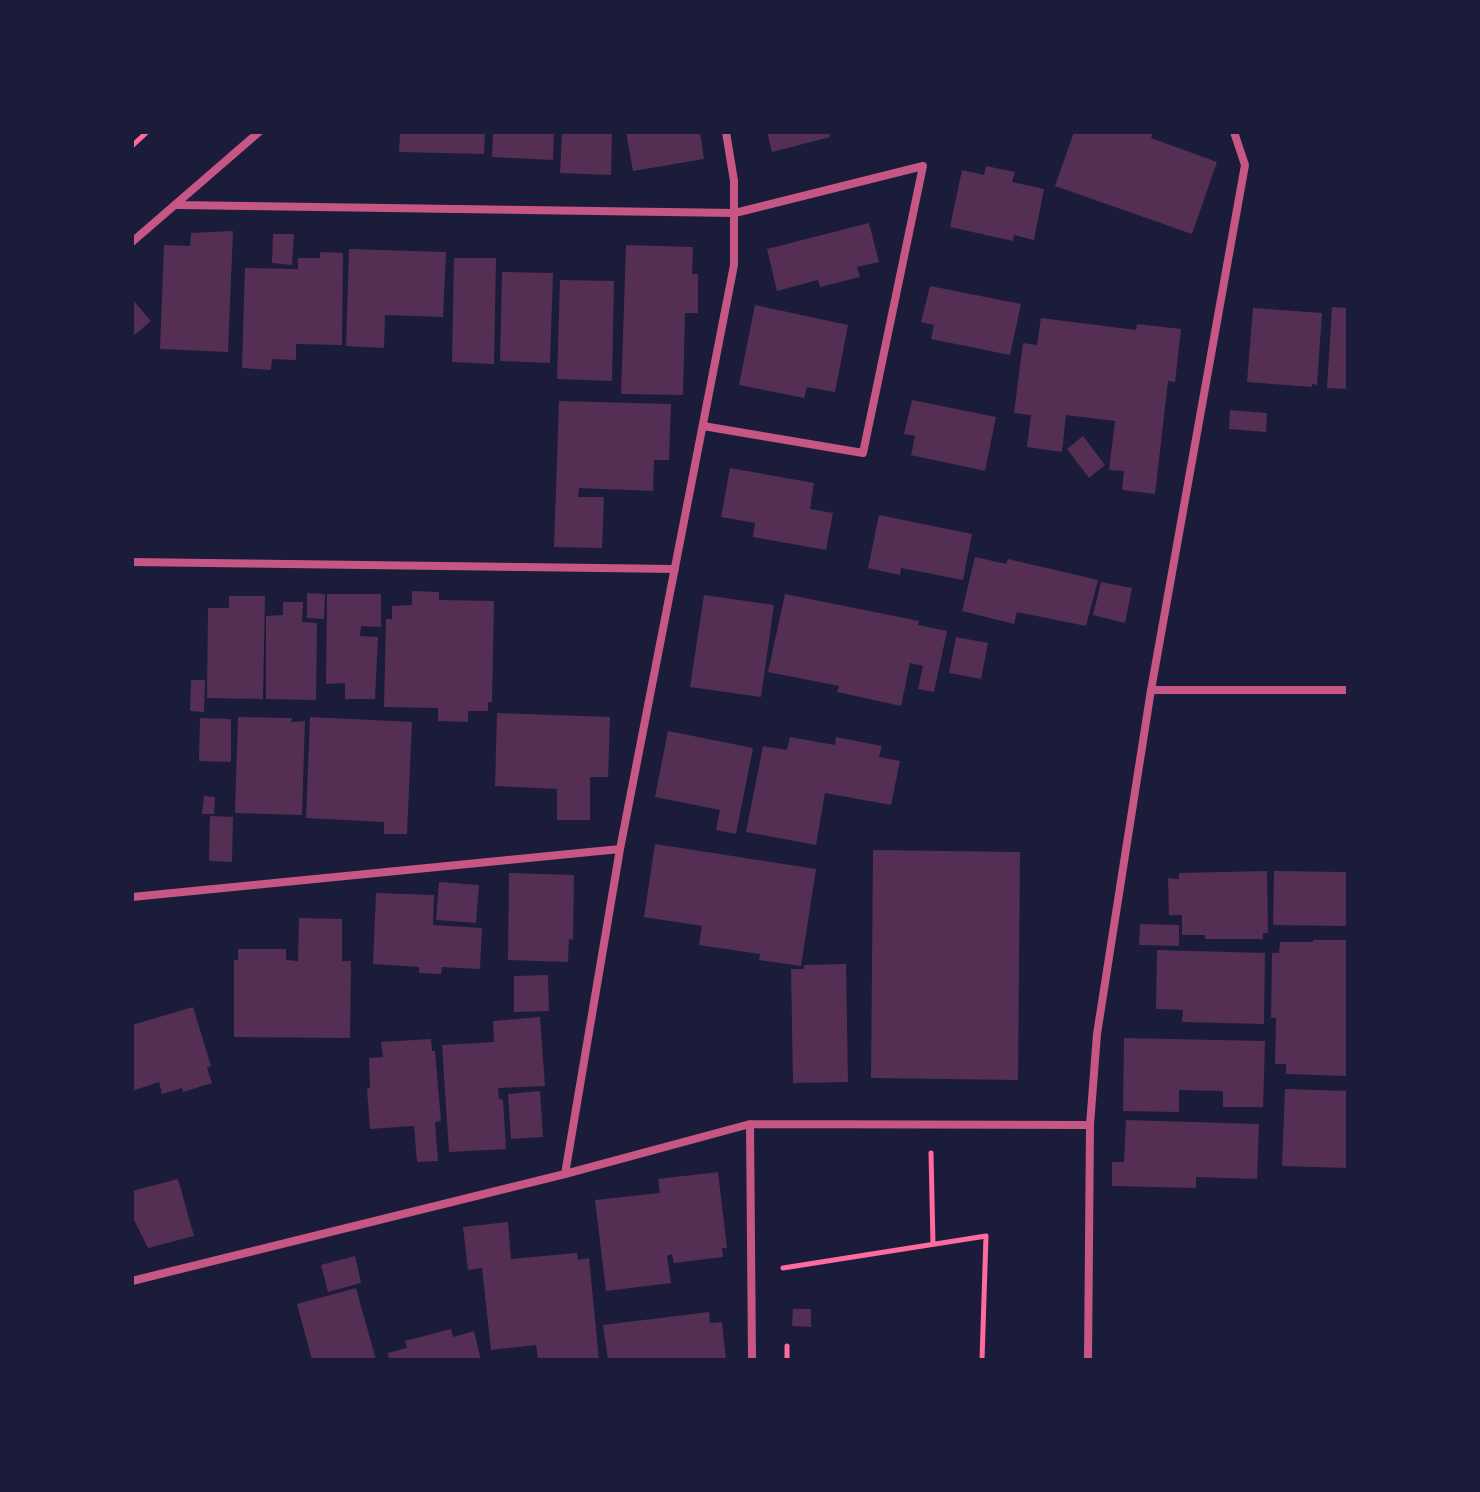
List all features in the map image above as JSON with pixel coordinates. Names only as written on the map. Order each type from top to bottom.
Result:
[{"type":"street","points":[[132,242],[259,132]]},
{"type":"street","points":[[565,1174],[620,849],[734,265],[735,213],[726,132]]},
{"type":"street","points":[[1088,1360],[1090,1125],[1097,1034],[1151,690],[1245,165],[1234,132]]},
{"type":"street","points":[[177,205],[735,213],[923,166],[863,453],[703,426]]},
{"type":"street","points":[[132,562],[675,569]]},
{"type":"street","points":[[1151,690],[1348,690]]},
{"type":"street","points":[[132,897],[620,849]]},
{"type":"street","points":[[132,1281],[565,1174],[750,1124],[1090,1125]]},
{"type":"street","points":[[750,1124],[752,1360]]},
{"type":"path","points":[[132,146],[147,132]]},
{"type":"path","points":[[930,1124],[933,1244]]},
{"type":"path","points":[[783,1267],[986,1236],[982,1360]]},
{"type":"building","points":[[400,132],[485,132],[484,154],[399,152]]},
{"type":"building","points":[[493,132],[554,132],[553,160],[492,157]]},
{"type":"building","points":[[562,132],[612,132],[611,175],[560,173]]},
{"type":"building","points":[[626,132],[700,132],[704,159],[633,171]]},
{"type":"building","points":[[767,132],[829,132],[830,137],[772,152]]},
{"type":"building","points":[[1074,132],[1153,132],[1151,138],[1217,162],[1192,234],[1055,186]]},
{"type":"building","points":[[986,166],[1015,172],[1012,182],[1044,189],[1034,240],[1014,235],[1013,241],[950,227],[962,170],[984,175]]},
{"type":"building","points":[[869,223],[879,262],[857,267],[860,277],[820,287],[818,280],[777,291],[767,249]]},
{"type":"building","points":[[233,231],[228,352],[160,349],[164,245],[190,246],[191,233]]},
{"type":"building","points":[[273,234],[294,234],[292,265],[272,263]]},
{"type":"building","points":[[626,245],[693,247],[692,274],[698,274],[698,313],[685,313],[683,395],[621,394]]},
{"type":"building","points":[[349,249],[446,252],[443,317],[385,315],[384,348],[346,346]]},
{"type":"building","points":[[320,252],[343,253],[342,345],[296,344],[296,360],[272,359],[271,370],[242,368],[245,268],[298,269],[298,258],[320,258]]},
{"type":"building","points":[[454,258],[496,258],[494,364],[452,362]]},
{"type":"building","points":[[502,272],[553,273],[550,363],[500,361]]},
{"type":"building","points":[[560,280],[614,281],[612,381],[557,379]]},
{"type":"building","points":[[930,286],[1021,304],[1010,355],[931,339],[934,325],[921,322]]},
{"type":"building","points":[[132,299],[151,321],[132,337]]},
{"type":"building","points":[[755,305],[848,325],[835,392],[807,387],[804,398],[739,385]]},
{"type":"building","points":[[1332,307],[1348,308],[1348,389],[1327,388]]},
{"type":"building","points":[[1253,308],[1322,313],[1317,385],[1247,382]]},
{"type":"building","points":[[1041,318],[1136,330],[1137,324],[1181,329],[1175,382],[1168,381],[1155,494],[1122,490],[1124,471],[1109,470],[1115,421],[1066,415],[1062,452],[1027,447],[1031,415],[1014,413],[1023,343],[1037,345]]},
{"type":"building","points":[[912,400],[996,417],[985,471],[911,455],[915,436],[904,434]]},
{"type":"building","points":[[559,401],[671,404],[669,460],[654,460],[653,491],[579,488],[578,497],[604,497],[602,548],[554,547]]},
{"type":"building","points":[[1230,410],[1267,413],[1266,432],[1229,429]]},
{"type":"building","points":[[1083,436],[1105,465],[1089,478],[1067,449]]},
{"type":"building","points":[[730,468],[814,483],[810,509],[833,513],[826,550],[753,537],[755,523],[721,517]]},
{"type":"building","points":[[879,515],[972,534],[963,580],[901,568],[900,575],[868,568]]},
{"type":"building","points":[[975,557],[1006,564],[1008,559],[1098,580],[1086,626],[1017,612],[1014,624],[962,611]]},
{"type":"building","points":[[1101,582],[1132,588],[1125,623],[1093,615]]},
{"type":"building","points":[[412,591],[439,592],[439,600],[494,601],[492,702],[488,702],[488,711],[468,711],[468,722],[438,721],[438,708],[384,707],[386,619],[392,619],[392,606],[412,605]]},
{"type":"building","points":[[307,593],[325,594],[324,619],[307,618]]},
{"type":"building","points":[[327,594],[381,594],[381,627],[361,626],[360,636],[378,637],[375,699],[345,699],[345,683],[326,684]]},
{"type":"building","points":[[785,594],[919,621],[918,625],[947,631],[934,692],[918,689],[923,666],[910,663],[901,706],[837,692],[839,686],[768,672]]},
{"type":"building","points":[[704,595],[774,605],[761,697],[690,687]]},
{"type":"building","points":[[229,596],[265,596],[263,699],[207,698],[208,608],[229,608]]},
{"type":"building","points":[[283,602],[303,602],[302,622],[317,623],[316,700],[266,699],[266,616],[283,615]]},
{"type":"building","points":[[956,637],[988,643],[981,679],[949,673]]},
{"type":"building","points":[[191,680],[205,680],[204,712],[190,711]]},
{"type":"building","points":[[497,713],[610,717],[608,777],[590,777],[590,820],[557,820],[557,789],[495,786]]},
{"type":"building","points":[[238,717],[305,721],[302,815],[235,813]]},
{"type":"building","points":[[310,717],[412,722],[407,834],[384,834],[384,822],[306,818]]},
{"type":"building","points":[[200,718],[231,719],[231,762],[199,761]]},
{"type":"building","points":[[668,731],[753,748],[736,834],[716,830],[720,810],[655,797]]},
{"type":"building","points":[[790,737],[835,745],[836,737],[882,746],[879,757],[900,761],[891,805],[825,793],[816,845],[746,832],[763,746],[787,750]]},
{"type":"building","points":[[204,796],[215,797],[214,814],[202,814]]},
{"type":"building","points":[[210,816],[233,817],[232,862],[209,861]]},
{"type":"building","points":[[655,844],[816,869],[801,966],[759,960],[760,954],[699,945],[702,926],[644,917]]},
{"type":"building","points":[[873,850],[1020,852],[1018,1080],[871,1078]]},
{"type":"building","points":[[1267,871],[1268,933],[1263,933],[1263,939],[1205,939],[1205,935],[1182,935],[1182,915],[1169,915],[1168,878],[1179,879],[1179,873]]},
{"type":"building","points":[[1274,871],[1348,872],[1348,926],[1273,925]]},
{"type":"building","points":[[509,873],[574,875],[573,940],[569,939],[568,962],[508,960]]},
{"type":"building","points":[[439,882],[479,885],[476,923],[436,920]]},
{"type":"building","points":[[376,893],[434,895],[433,925],[482,928],[480,969],[442,967],[441,974],[419,973],[419,967],[373,964]]},
{"type":"building","points":[[299,918],[342,919],[342,961],[351,961],[350,1038],[234,1037],[234,960],[238,960],[238,949],[286,949],[286,960],[298,961]]},
{"type":"building","points":[[1140,924],[1179,925],[1179,946],[1139,945]]},
{"type":"building","points":[[1348,940],[1348,1076],[1286,1074],[1286,1064],[1275,1064],[1276,1018],[1271,1018],[1272,953],[1279,953],[1280,942]]},
{"type":"building","points":[[1157,950],[1265,953],[1264,1024],[1182,1022],[1183,1010],[1156,1009]]},
{"type":"building","points":[[846,964],[848,1082],[793,1083],[791,969],[804,969],[804,965]]},
{"type":"building","points":[[548,975],[549,1011],[514,1012],[514,976]]},
{"type":"building","points":[[193,1007],[211,1066],[207,1068],[212,1083],[183,1092],[182,1088],[162,1094],[159,1082],[132,1091],[132,1025]]},
{"type":"building","points":[[540,1017],[545,1086],[498,1088],[499,1099],[503,1100],[506,1149],[449,1152],[442,1045],[494,1042],[493,1021]]},
{"type":"building","points":[[1124,1038],[1265,1041],[1263,1107],[1223,1107],[1223,1091],[1179,1090],[1179,1112],[1123,1111]]},
{"type":"building","points":[[431,1039],[432,1051],[435,1051],[441,1121],[435,1122],[438,1161],[417,1162],[414,1126],[370,1129],[367,1089],[370,1088],[369,1058],[383,1057],[381,1042]]},
{"type":"building","points":[[1285,1089],[1348,1091],[1348,1168],[1282,1166]]},
{"type":"building","points":[[540,1091],[543,1137],[511,1139],[508,1094]]},
{"type":"building","points":[[1126,1120],[1259,1124],[1257,1179],[1196,1177],[1196,1188],[1112,1186],[1112,1162],[1124,1162]]},
{"type":"building","points":[[718,1172],[727,1248],[722,1248],[723,1257],[674,1263],[672,1254],[667,1256],[671,1283],[606,1291],[595,1200],[660,1193],[658,1179]]},
{"type":"building","points":[[178,1179],[194,1236],[148,1248],[132,1216],[132,1191]]},
{"type":"building","points":[[508,1222],[511,1259],[577,1253],[578,1260],[589,1258],[599,1360],[538,1360],[536,1345],[491,1350],[482,1268],[468,1270],[463,1227]]},
{"type":"building","points":[[355,1256],[361,1283],[328,1292],[321,1265]]},
{"type":"building","points":[[356,1288],[376,1360],[312,1360],[297,1304]]},
{"type":"building","points":[[793,1309],[811,1309],[811,1327],[792,1326]]},
{"type":"building","points":[[709,1312],[710,1323],[722,1322],[726,1360],[608,1360],[603,1325]]},
{"type":"building","points":[[451,1329],[453,1337],[474,1331],[481,1360],[389,1360],[388,1353],[407,1348],[405,1341]]}]
